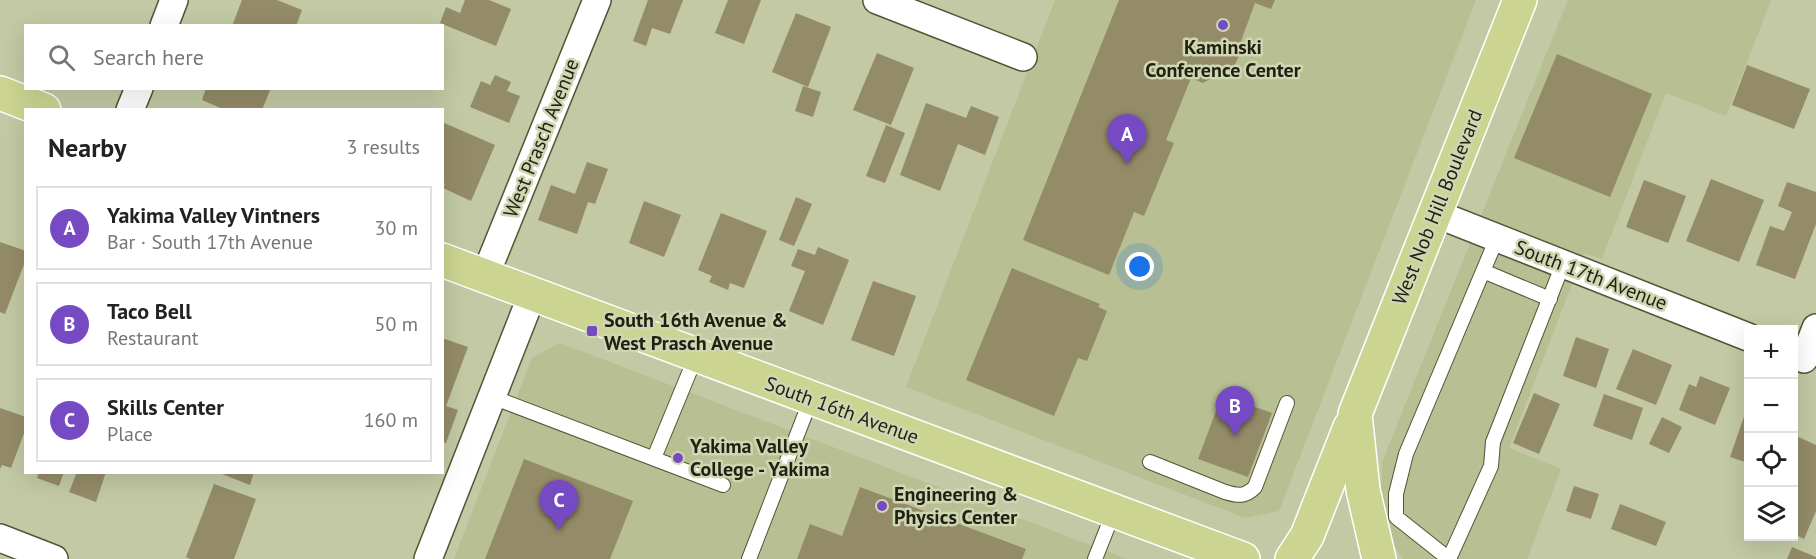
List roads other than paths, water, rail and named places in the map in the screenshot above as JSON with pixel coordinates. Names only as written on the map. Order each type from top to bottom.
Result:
[{"type":"main road","name":"West Nob Hill Boulevard","points":[[1292,559],[1307,536],[1520,0]]},
{"type":"main road","points":[[0,93],[39,108]]},
{"type":"main road","name":"South 16th Avenue","points":[[444,261],[1243,559]]},
{"type":"main road","points":[[1353,420],[1363,490],[1379,559]]},
{"type":"street","points":[[165,24],[174,0]]},
{"type":"street","name":"West Prasch Avenue","points":[[484,276],[597,0]]},
{"type":"street","points":[[877,0],[1023,57]]},
{"type":"street","points":[[131,108],[138,90]]},
{"type":"street","name":"South 17th Avenue","points":[[1434,213],[1744,335]]},
{"type":"street","points":[[428,559],[532,295]]},
{"type":"street","points":[[1798,356],[1804,359],[1816,328]]},
{"type":"street","points":[[0,538],[54,559]]},
{"type":"lane","points":[[1497,238],[1406,454],[1396,494],[1396,517],[1449,559],[1491,466],[1493,442],[1563,264]]},
{"type":"lane","points":[[1483,272],[1550,299]]},
{"type":"lane","points":[[654,458],[696,356]]},
{"type":"lane","points":[[492,397],[723,485]]},
{"type":"lane","points":[[749,559],[812,399]]},
{"type":"lane","points":[[1150,462],[1225,492],[1237,496],[1248,495],[1255,487],[1287,403]]},
{"type":"lane","points":[[1095,559],[1114,511]]},
{"type":"place","name":"Kaminski Conference Center","points":[[1223,25]]},
{"type":"place","name":"Yakima Valley Vintners","points":[[1127,164]]},
{"type":"place","name":"South 16th Avenue & West Prasch Avenue","points":[[592,331]]},
{"type":"place","name":"Taco Bell","points":[[1235,436]]},
{"type":"place","name":"Yakima Valley College - Yakima","points":[[678,458]]},
{"type":"place","name":"Engineering & Physics Center","points":[[882,506]]},
{"type":"place","name":"Skills Center","points":[[559,530]]}]
